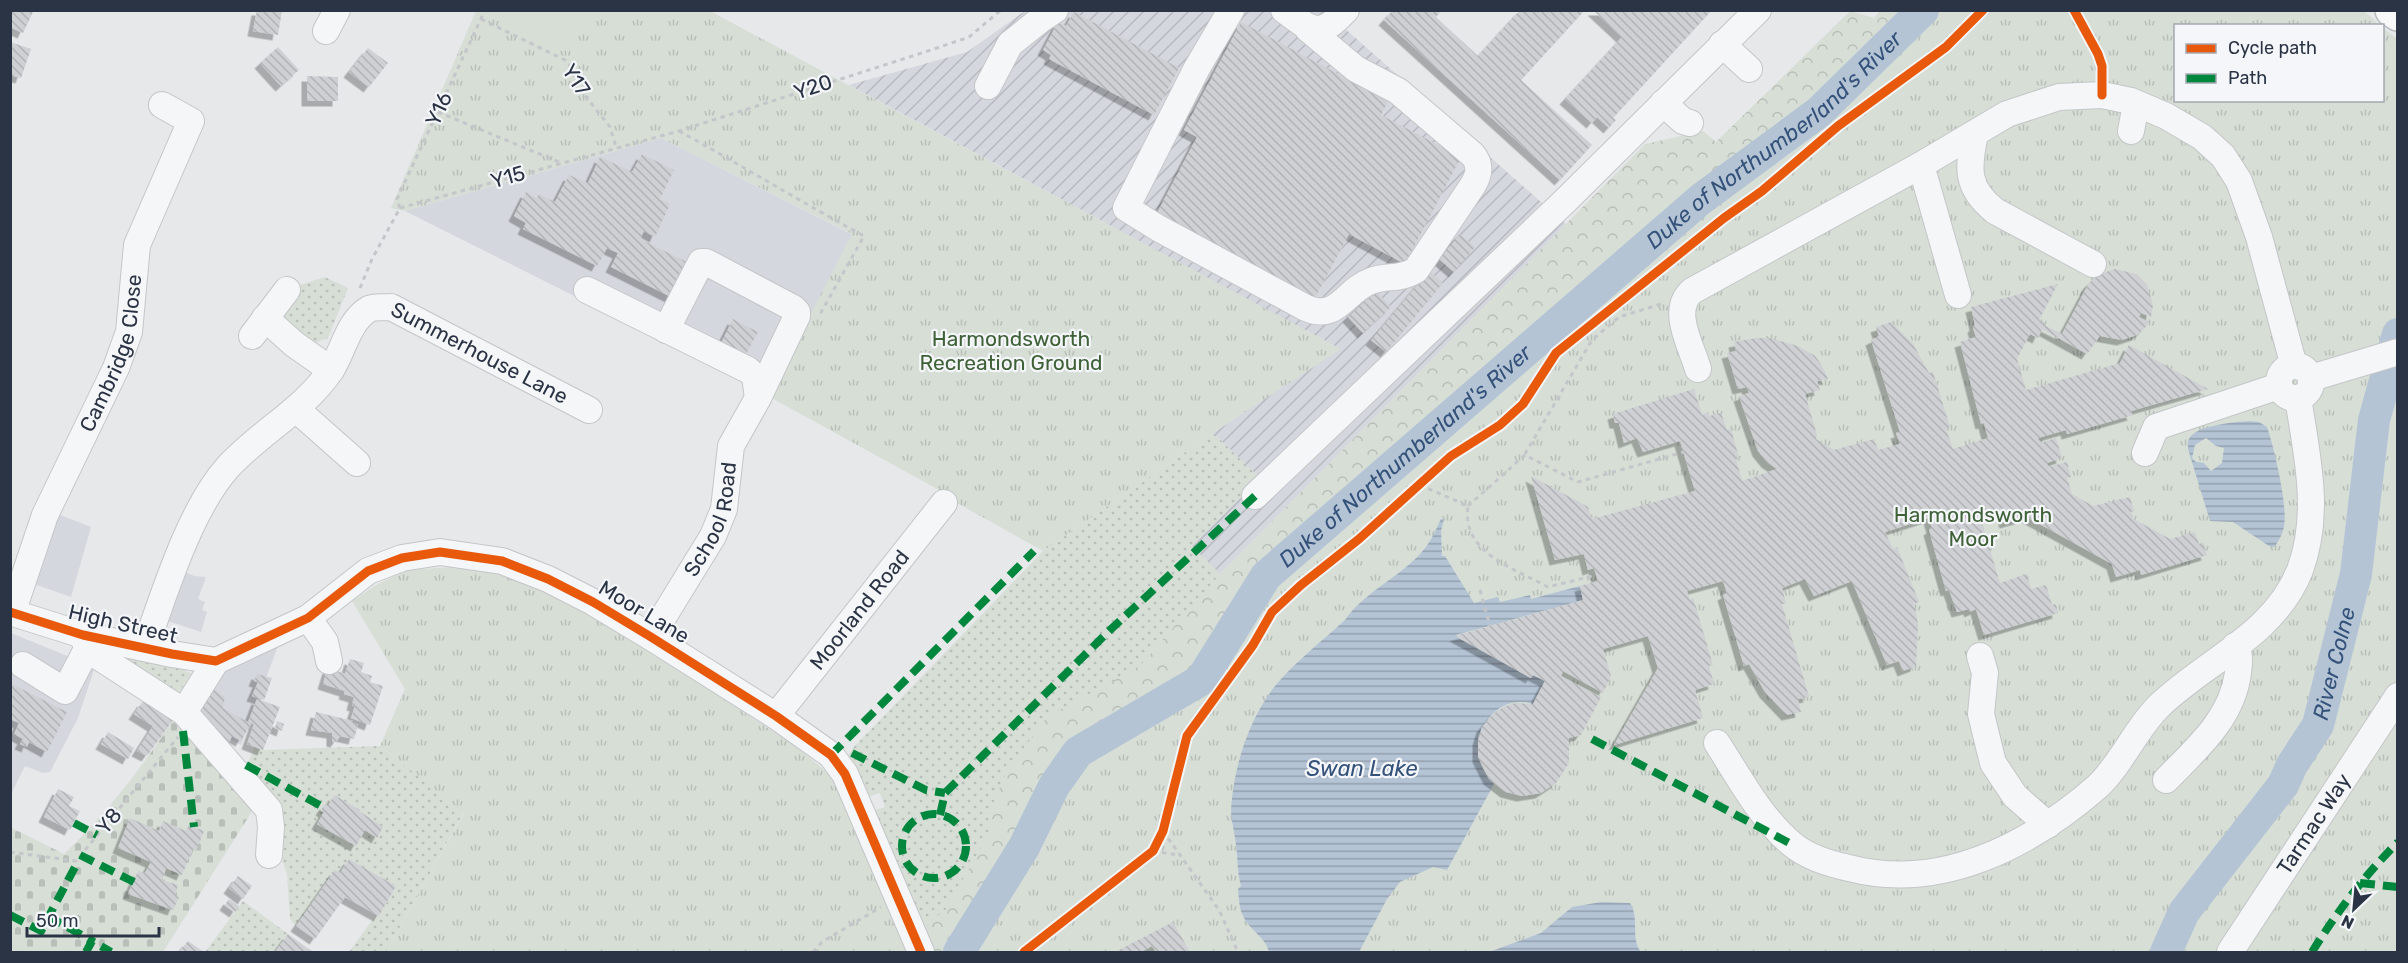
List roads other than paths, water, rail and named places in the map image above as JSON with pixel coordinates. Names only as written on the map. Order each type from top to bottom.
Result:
[{"type":"highway","points":[[2392,10],[2397,14]]},
{"type":"street","points":[[988,86],[1010,44],[1055,10]]},
{"type":"street","points":[[1230,10],[1197,68],[1126,208],[1158,228],[1306,308],[1325,312],[1336,308],[1356,289],[1370,281],[1402,277],[1416,270],[1476,180],[1478,164],[1473,155],[1398,91],[1356,69],[1284,10]]},
{"type":"street","points":[[1308,29],[1317,31],[1324,29],[1346,10]]},
{"type":"street","points":[[1255,496],[1565,201],[1758,10]]},
{"type":"street","points":[[1722,44],[1749,69]]},
{"type":"street","points":[[1698,369],[1682,317],[1682,304],[1686,296],[1700,286],[1920,165],[2007,114],[2059,97],[2102,95],[2136,104],[2184,126],[2223,156],[2239,181],[2237,199],[2259,237],[2295,382],[2312,500],[2311,526],[2298,573],[2286,595],[2264,624],[2174,692],[2157,708],[2099,785],[2048,825],[2021,842],[1965,866],[1902,875],[1873,875],[1830,863],[1793,845],[1765,815],[1717,743]]},
{"type":"street","points":[[1663,103],[1683,121],[1690,123]]},
{"type":"street","points":[[2131,131],[2136,104]]},
{"type":"street","name":"Cambridge Close","points":[[11,613],[45,515],[116,368],[129,332],[137,245],[191,121],[162,105]]},
{"type":"street","points":[[1976,133],[1969,163],[1972,181],[1983,201],[1995,211],[2094,264]]},
{"type":"street","points":[[1920,165],[1958,295]]},
{"type":"street","name":"School Road","points":[[651,636],[713,536],[724,509],[731,446],[758,398],[797,312],[794,308],[706,262],[701,262],[666,330]]},
{"type":"street","points":[[287,290],[259,327],[294,344],[331,370]]},
{"type":"street","points":[[587,290],[751,372],[757,384],[758,398]]},
{"type":"street","name":"Summerhouse Lane","points":[[145,648],[166,586],[201,506],[227,467],[296,409],[331,370],[357,319],[370,308],[391,307],[590,410]]},
{"type":"street","points":[[2145,453],[2156,427],[2392,353]]},
{"type":"street","points":[[296,409],[357,464]]},
{"type":"street","name":"Moorland Road","points":[[776,716],[944,503]]},
{"type":"street","name":"Moor Lane","points":[[222,658],[308,618],[368,571],[402,558],[440,552],[502,561],[548,579],[651,636],[776,716],[843,755],[845,774],[921,952]]},
{"type":"street","name":"High Street","points":[[11,613],[85,642],[222,658]]},
{"type":"street","points":[[308,618],[325,642],[329,661]]},
{"type":"street","points":[[23,665],[65,691],[85,642],[184,722],[269,810],[271,827],[268,855]]},
{"type":"street","points":[[2166,780],[2220,721],[2235,690],[2240,655],[2235,646]]},
{"type":"street","points":[[1980,656],[1985,673],[1981,714],[1993,762],[2015,796],[2048,825]]},
{"type":"street","points":[[184,722],[222,658]]},
{"type":"street","name":"Tarmac Way","points":[[2230,952],[2397,696]]},
{"type":"water","points":[[2259,422],[2267,427],[2280,476],[2285,517],[2283,531],[2274,547],[2233,522],[2210,521],[2188,449],[2189,439],[2199,430],[2216,425]],"holes":[[[2206,438],[2216,446],[2224,448],[2222,463],[2211,471],[2204,463],[2196,462],[2192,458],[2195,445]]]},
{"type":"water","name":"Swan Lake","points":[[1441,519],[1444,519],[1441,531],[1442,556],[1445,556],[1474,603],[1498,597],[1500,602],[1530,595],[1531,599],[1580,586],[1583,600],[1456,635],[1530,678],[1533,675],[1545,681],[1533,704],[1518,702],[1504,706],[1492,714],[1484,726],[1479,740],[1479,755],[1484,770],[1494,784],[1447,870],[1433,867],[1400,882],[1387,899],[1359,952],[1269,952],[1265,943],[1244,918],[1238,889],[1241,886],[1231,809],[1235,777],[1244,744],[1265,700],[1282,678],[1345,620],[1364,599],[1419,555],[1430,541]]},
{"type":"water","points":[[1601,902],[1630,903],[1634,915],[1636,941],[1641,952],[1489,952],[1541,933],[1572,907]]},
{"type":"waterway","name":"Duke of Northumberland's River","points":[[959,952],[1024,847],[1054,786],[1078,752],[1201,680],[1266,576],[1701,199],[1819,112],[1923,10]]},
{"type":"waterway","name":"River Colne","points":[[2166,952],[2184,912],[2283,785],[2292,765],[2318,725],[2356,574],[2374,420],[2398,334]]},
{"type":"park label","name":"Harmondsworth Recreation Ground","points":[[1011,351]]},
{"type":"park label","name":"Harmondsworth Moor","points":[[1973,527]]}]
